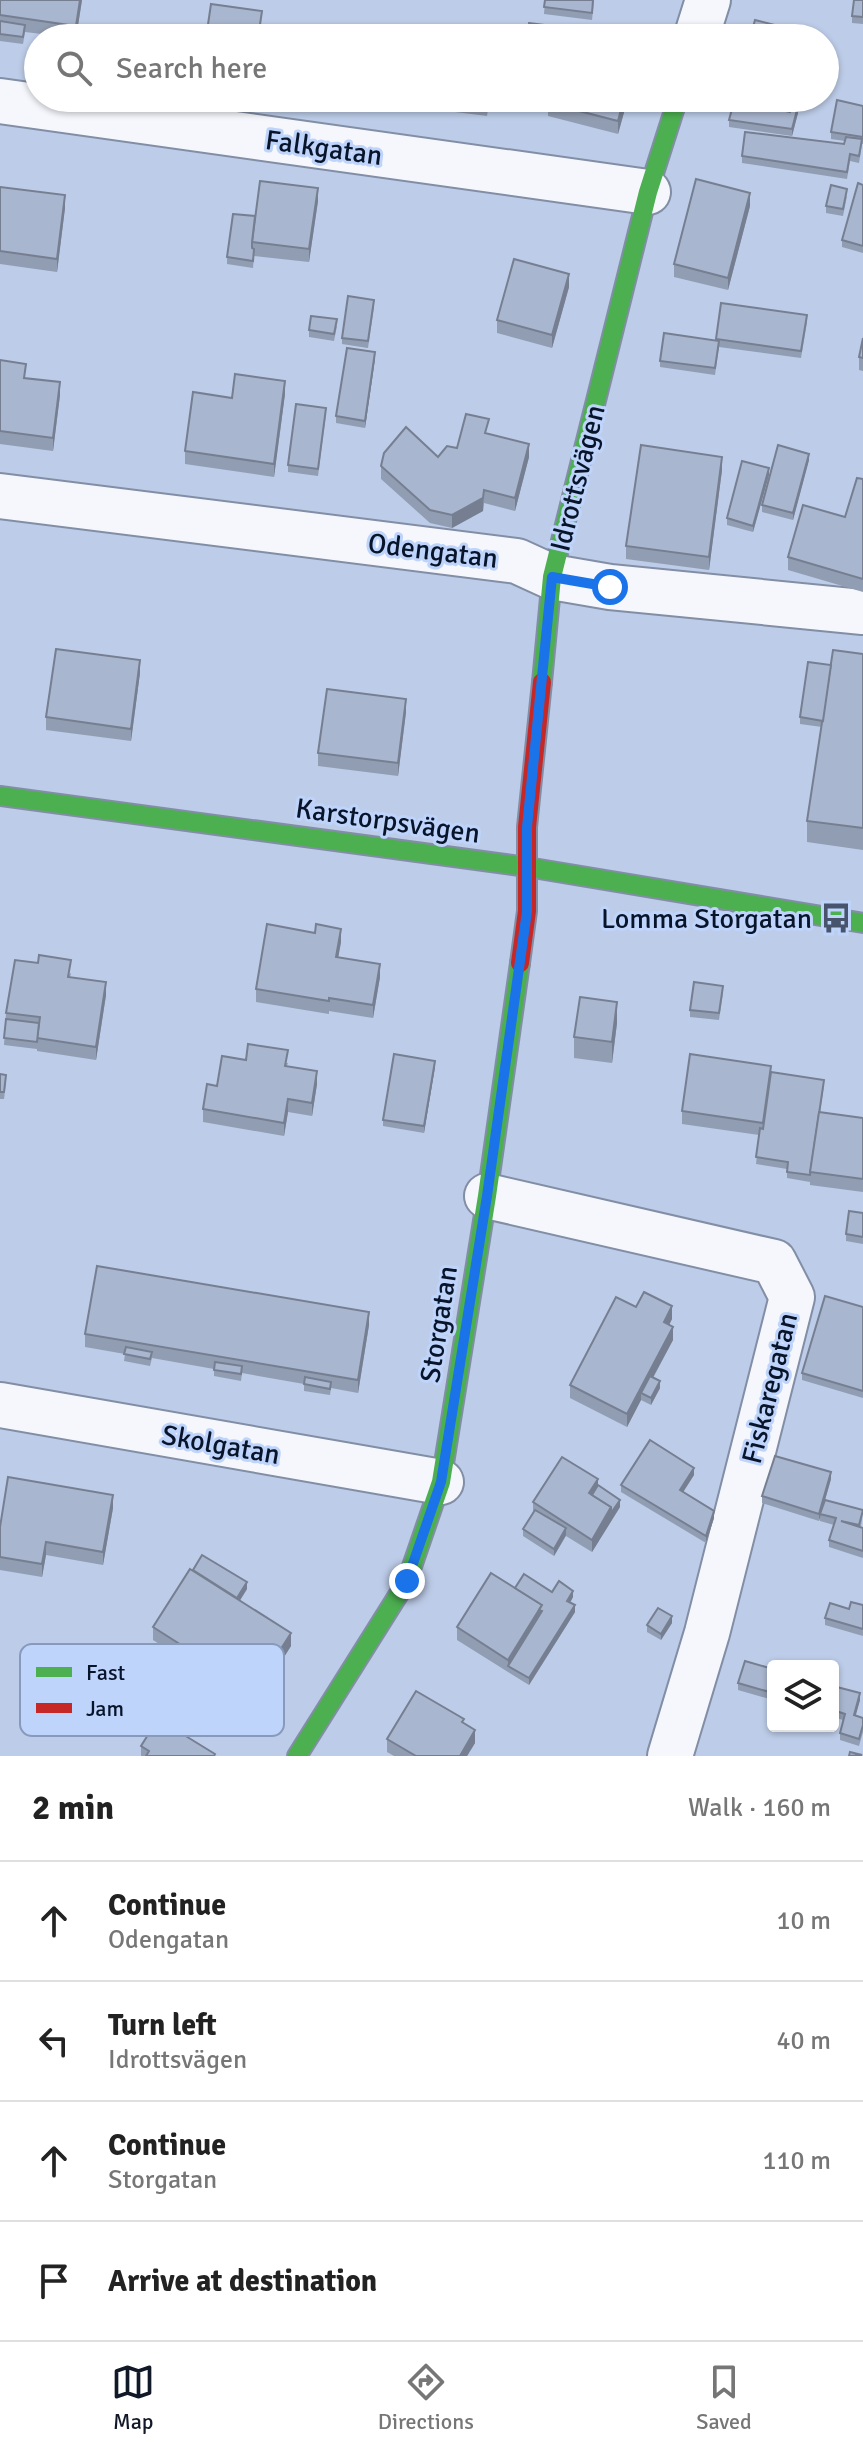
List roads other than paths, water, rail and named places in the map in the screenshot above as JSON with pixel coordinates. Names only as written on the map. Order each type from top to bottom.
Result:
[{"type":"street","points":[[700,24],[708,0]]},
{"type":"street","name":"Falkgatan","points":[[0,101],[24,104]]},
{"type":"street","name":"Falkgatan","points":[[78,112],[648,192]]},
{"type":"street","name":"Idrottsvägen","points":[[527,867],[527,827],[552,577],[648,192],[674,112]]},
{"type":"street","name":"Odengatan","points":[[0,496],[517,561],[552,577],[610,587],[863,612]]},
{"type":"street","name":"Karstorpsvägen","points":[[0,796],[527,867],[863,923]]},
{"type":"street","name":"Storgatan","points":[[297,1756],[407,1581],[441,1482],[487,1196],[527,911],[527,867]]},
{"type":"street","name":"Fiskaregatan","points":[[487,1196],[774,1262],[792,1297],[707,1633],[670,1756]]},
{"type":"street","name":"Skolgatan","points":[[0,1405],[441,1482]]},
{"type":"place","name":"Lomma Storgatan","points":[[836,918]]}]
